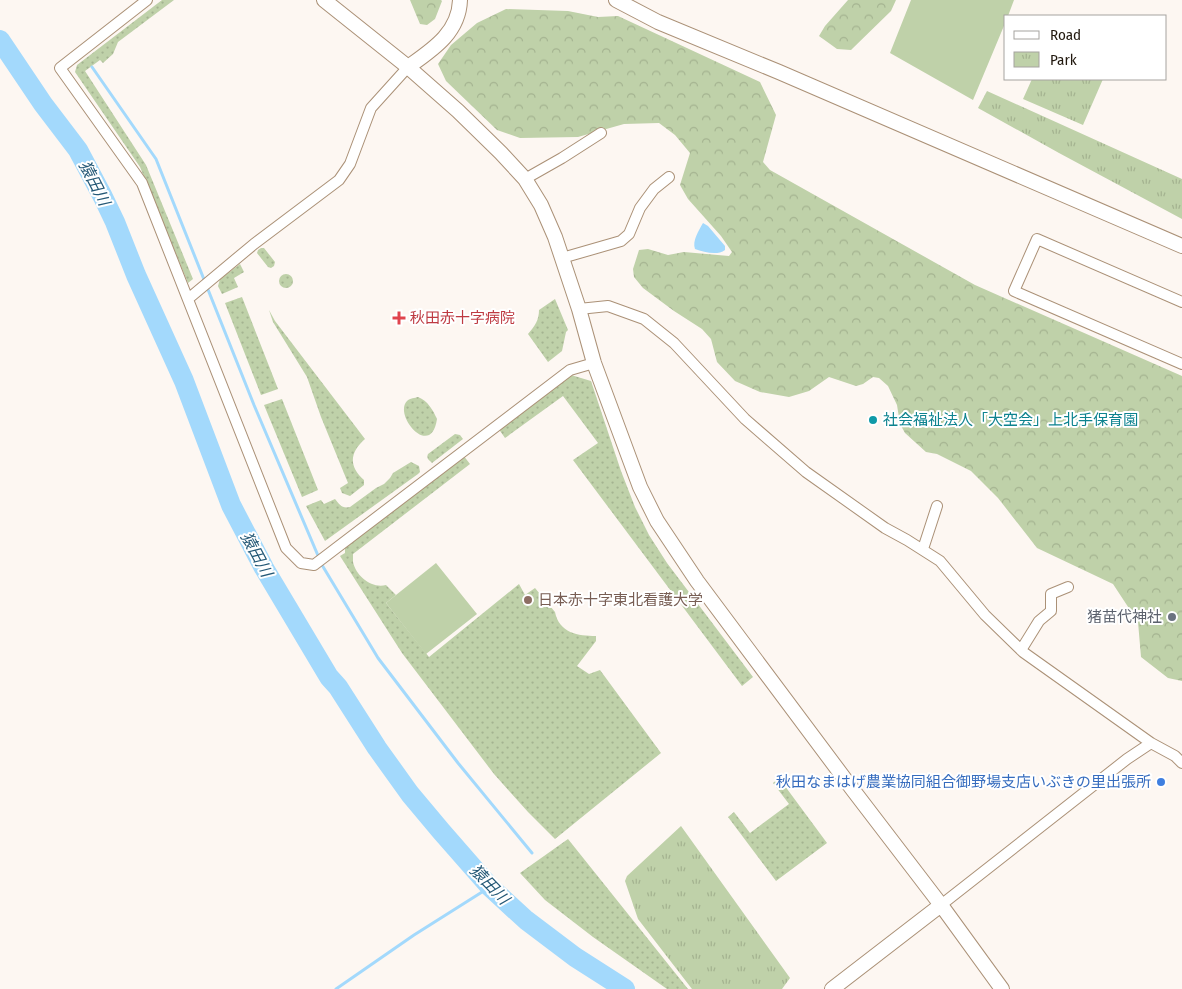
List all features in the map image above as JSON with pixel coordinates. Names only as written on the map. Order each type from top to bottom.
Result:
[{"type":"street","points":[[148,0],[60,68],[142,183],[286,548],[301,563],[314,564],[320,560],[570,370],[594,363]]},
{"type":"street","points":[[324,0],[408,67],[458,111],[526,179],[541,205],[555,237],[580,309],[594,363],[640,487],[657,521],[697,581],[1002,989]]},
{"type":"street","points":[[188,299],[254,244],[339,180],[350,164],[370,108],[408,67],[437,46],[449,32],[458,14],[460,0]]},
{"type":"street","points":[[616,0],[658,22],[779,72],[1182,246]]},
{"type":"street","points":[[526,179],[601,133]]},
{"type":"street","points":[[562,258],[621,240],[629,234],[640,208],[654,189],[668,177]]},
{"type":"street","points":[[1182,302],[1037,239],[1014,291],[1182,364]]},
{"type":"street","points":[[580,309],[608,306],[644,319],[674,343],[745,419],[806,472],[885,528],[923,549],[940,561],[985,615],[1021,650],[1151,743],[1175,756],[1182,763]]},
{"type":"street","points":[[923,549],[937,506]]},
{"type":"street","points":[[1021,650],[1039,621],[1052,611],[1052,594],[1068,587]]},
{"type":"street","points":[[832,989],[1127,759],[1151,743]]},
{"type":"green space","points":[[162,0],[174,0],[118,42],[113,54],[103,63],[100,60],[85,71],[146,165],[193,279],[188,283],[140,167],[75,72],[77,65]]},
{"type":"green space","points":[[410,0],[442,1],[435,19],[427,25],[420,24]]},
{"type":"green space","points":[[848,0],[896,0],[891,11],[851,50],[837,49],[819,36],[825,26]]},
{"type":"green space","points":[[911,0],[1014,0],[1008,15],[1004,15],[1004,26],[973,100],[890,53]]},
{"type":"green space","points":[[506,9],[568,11],[598,17],[618,16],[760,82],[776,115],[763,162],[770,170],[975,285],[1182,376],[1182,681],[1168,678],[1141,657],[1138,622],[1113,584],[1037,548],[998,498],[971,471],[937,454],[926,452],[905,433],[900,424],[897,405],[888,386],[879,378],[873,377],[863,384],[856,386],[829,377],[809,391],[789,397],[760,392],[735,381],[717,362],[711,339],[702,329],[643,288],[634,277],[633,269],[639,250],[648,249],[668,255],[684,252],[729,256],[732,252],[721,236],[688,199],[680,185],[690,153],[675,135],[659,123],[624,124],[578,137],[520,138],[497,130],[446,81],[438,64],[451,45],[477,23]]},
{"type":"green space","points":[[1032,80],[1103,80],[1083,125],[1023,99]]},
{"type":"green space","points":[[987,91],[1182,179],[1182,219],[978,108]]},
{"type":"green space","points":[[261,248],[264,248],[275,262],[271,268],[268,267],[257,253]]},
{"type":"green space","points":[[240,264],[244,272],[234,278],[238,287],[222,294],[218,286],[220,279]]},
{"type":"green space","points":[[283,274],[289,274],[293,281],[289,288],[283,288],[279,284],[279,278]]},
{"type":"green space","points":[[242,297],[278,389],[261,395],[225,303]]},
{"type":"green space","points":[[555,299],[568,330],[562,351],[548,362],[528,334],[536,323],[539,310]]},
{"type":"green space","points":[[269,310],[275,321],[365,439],[356,449],[353,459],[355,470],[364,480],[364,485],[350,496],[342,493],[340,488],[348,483],[307,377],[273,322]]},
{"type":"green space","points":[[571,375],[591,381],[635,507],[649,535],[667,563],[753,677],[742,686],[573,460],[598,443],[563,396],[505,438],[498,428]]},
{"type":"green space","points":[[418,397],[427,403],[437,419],[433,431],[428,435],[421,435],[414,431],[405,415],[404,407],[407,401]]},
{"type":"green space","points":[[282,399],[318,490],[302,497],[264,405]]},
{"type":"green space","points":[[455,434],[460,435],[463,439],[432,463],[428,458],[428,454]]},
{"type":"green space","points":[[463,455],[470,464],[353,554],[353,562],[357,572],[365,580],[375,585],[386,585],[396,595],[386,603],[429,657],[519,584],[525,595],[535,588],[555,612],[557,619],[565,629],[576,634],[596,636],[596,641],[577,666],[589,674],[600,670],[661,753],[555,839],[494,774],[402,653],[340,556],[345,553],[345,547]]},
{"type":"green space","points":[[411,462],[419,466],[420,472],[418,474],[325,541],[306,506],[321,500],[324,504],[335,499],[343,507],[350,507],[384,484],[393,473]]},
{"type":"green space","points":[[436,563],[477,614],[426,654],[386,603]]},
{"type":"green space","points":[[779,778],[827,843],[776,881],[728,817],[734,812],[750,833],[789,804],[773,783]]},
{"type":"green space","points":[[681,826],[790,978],[782,989],[692,989],[638,919],[625,881],[627,876]]},
{"type":"green space","points":[[568,839],[688,989],[667,989],[593,937],[545,900],[520,873]]},
{"type":"water","points":[[703,223],[708,226],[725,246],[725,250],[714,253],[695,249],[695,239]]},
{"type":"waterway","name":"猿田川","points":[[0,40],[43,104],[78,150],[103,197],[184,381],[231,505],[264,568],[329,677],[338,687],[377,748],[410,794],[490,887],[526,920],[575,957],[625,989]]},
{"type":"waterway","points":[[92,67],[156,159],[254,405],[322,565],[378,658],[458,763],[532,853]]},
{"type":"waterway","points":[[336,989],[414,935],[490,887]]},
{"type":"place","name":"秋田赤十字病院","points":[[399,318]]},
{"type":"place","name":"社会福祉法人「大空会」上北手保育園","points":[[873,420]]},
{"type":"place","name":"日本赤十字東北看護大学","points":[[528,600]]},
{"type":"place","name":"猪苗代神社","points":[[1172,617]]},
{"type":"place","name":"秋田なまはげ農業協同組合御野場支店いぶきの里出張所","points":[[1161,782]]}]
